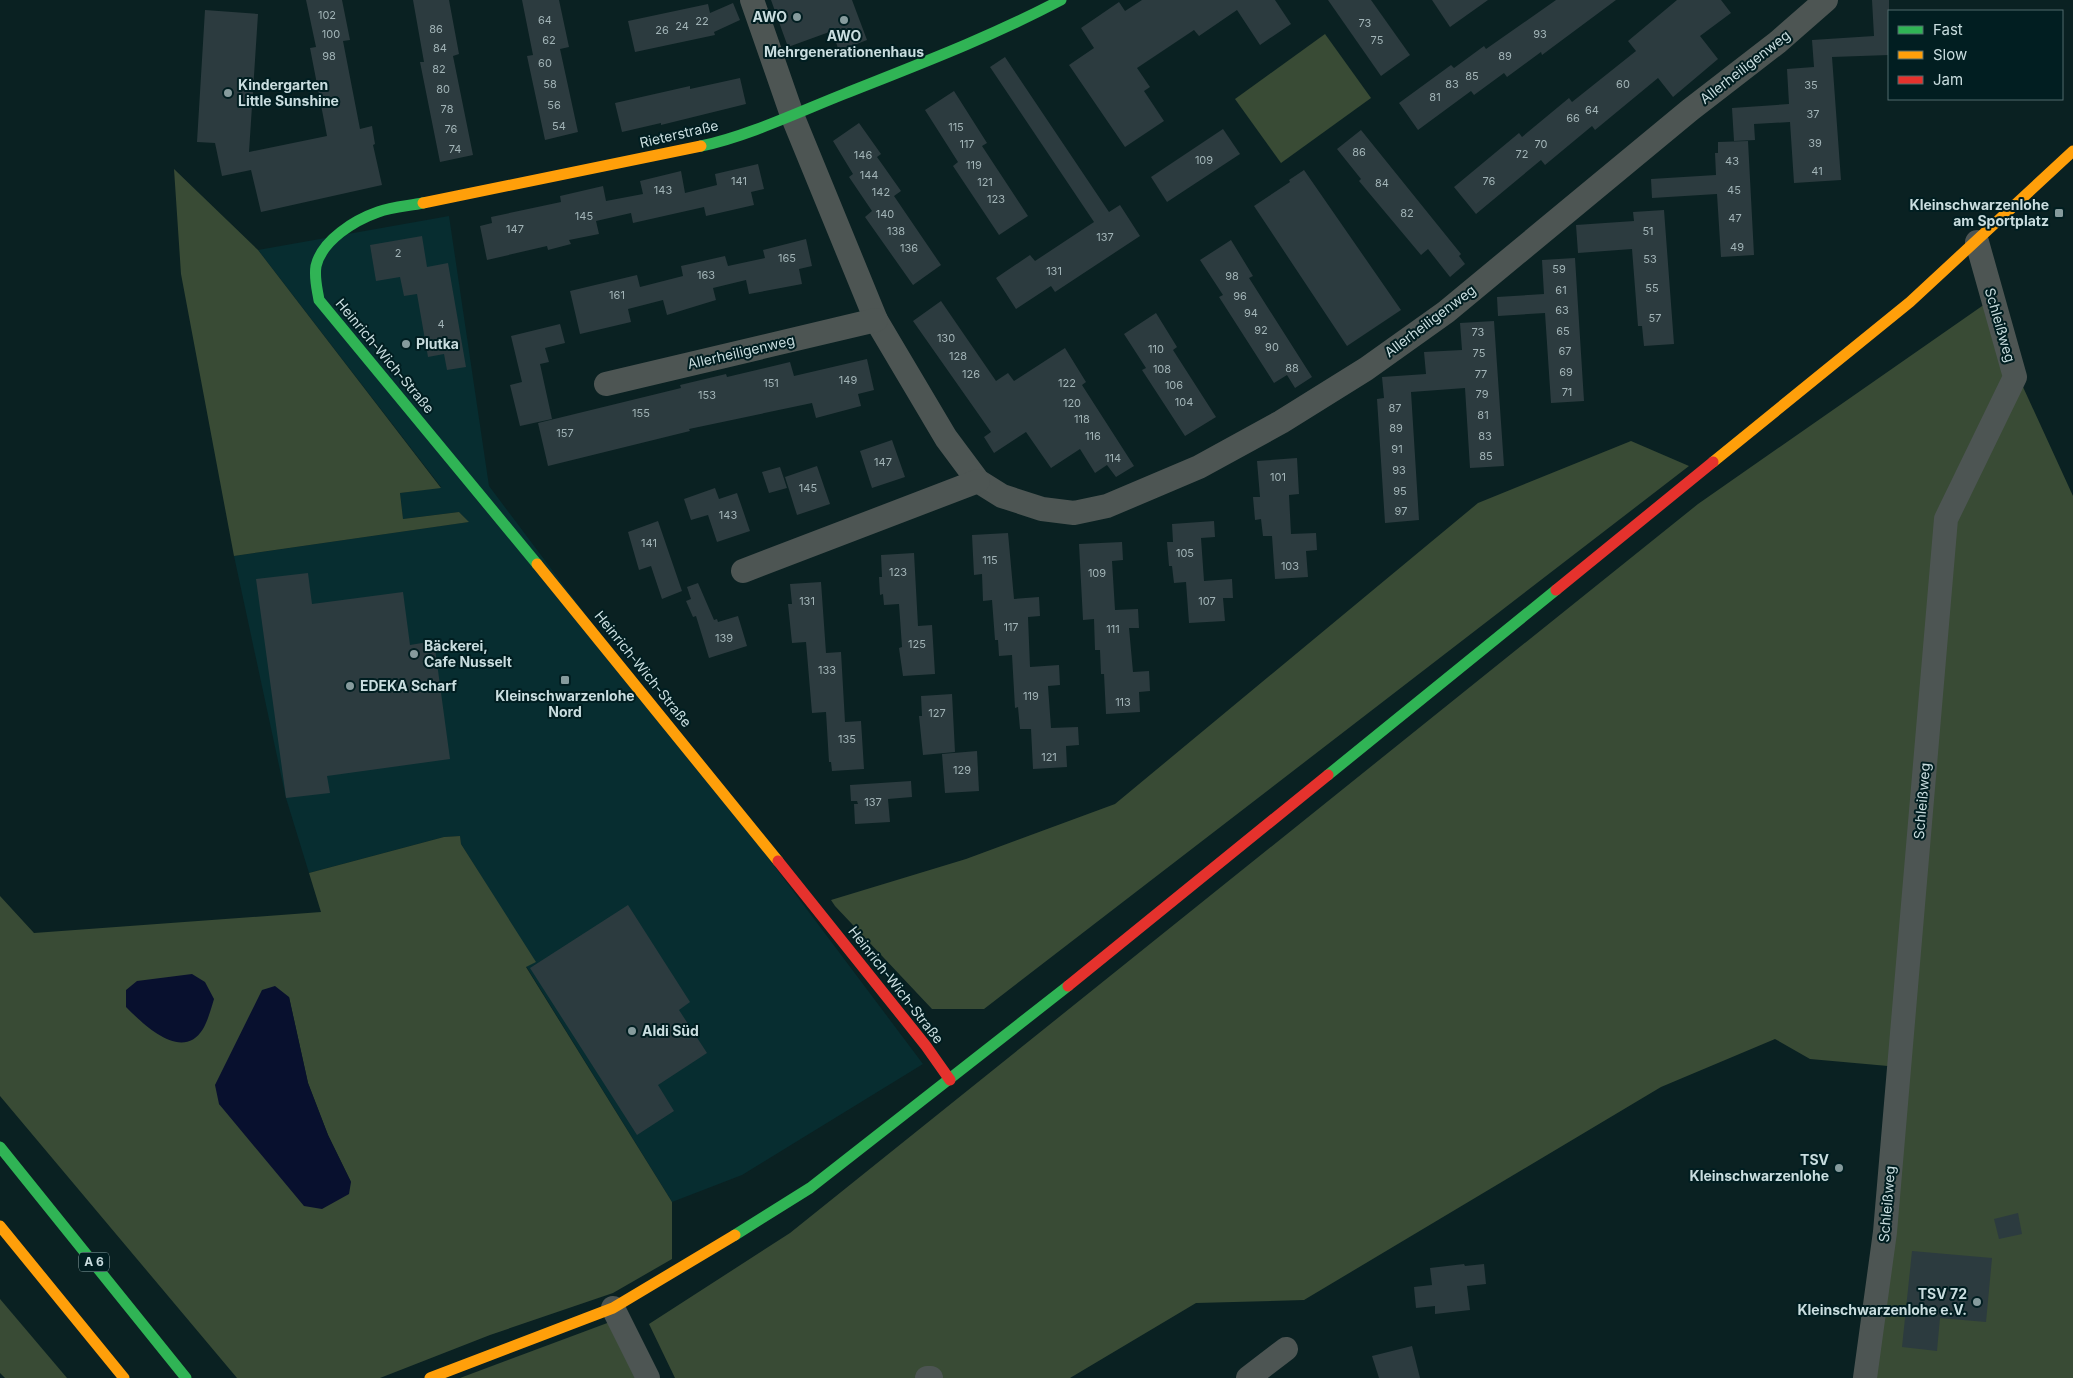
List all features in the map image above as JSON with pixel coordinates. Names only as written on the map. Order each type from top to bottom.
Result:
[{"type":"main road","name":"Rieterstraße","points":[[315,277],[317,261],[325,246],[347,228],[378,212],[710,144],[792,115],[1019,22],[1061,0]]},
{"type":"main road","points":[[430,1378],[612,1308],[810,1188],[950,1080],[1910,302],[1977,242],[2073,151]]},
{"type":"main road","name":"Heinrich-Wich-Straße","points":[[315,277],[320,300],[732,800],[926,1046],[950,1080]]},
{"type":"main road","name":"A 6","points":[[0,1147],[186,1378]]},
{"type":"main road","points":[[0,1226],[124,1378]]},
{"type":"street","name":"Allerheiligenweg","points":[[752,0],[792,115],[876,320],[946,438],[978,481],[1002,496],[1042,509],[1074,513],[1107,506],[1199,467],[1281,422],[1366,369],[1446,312],[1690,110],[1778,42],[1826,0]]},
{"type":"street","name":"Schleißweg","points":[[1865,1378],[1885,1232],[1946,519],[2015,377],[1977,242]]},
{"type":"street","name":"Allerheiligenweg","points":[[606,384],[876,320]]},
{"type":"street","points":[[743,570],[978,481]]},
{"type":"street","points":[[612,1308],[648,1378]]},
{"type":"street","points":[[1248,1378],[1286,1349]]},
{"type":"shaded area","points":[[449,216],[489,486],[923,1064],[742,1175],[672,1202],[526,966],[535,962],[461,844],[460,836],[444,837],[309,873],[286,798],[234,556],[468,522],[459,512],[403,519],[400,493],[441,487],[258,250]]},
{"type":"green space","points":[[1325,34],[1371,98],[1281,163],[1235,99]]},
{"type":"green space","points":[[174,169],[258,250],[441,488],[400,493],[403,519],[459,512],[469,522],[234,556],[181,274]]},
{"type":"green space","points":[[1985,304],[2073,496],[2073,1378],[1867,1378],[1888,1066],[1810,1059],[1775,1039],[1661,1087],[1304,1300],[1196,1303],[1070,1378],[675,1378],[649,1324],[790,1233],[1698,504]]},
{"type":"green space","points":[[1631,441],[1689,466],[984,1009],[932,1009],[831,900],[966,859],[1115,804],[1478,503]]},
{"type":"green space","points":[[460,836],[461,844],[536,962],[526,967],[672,1202],[672,1259],[613,1293],[490,1335],[380,1378],[237,1378],[0,1096],[0,896],[34,933],[321,912],[309,873],[444,837]],"holes":[[[289,997],[308,1083],[328,1135],[351,1182],[219,1104]]]},
{"type":"green space","points":[[0,1299],[67,1378],[5,1378],[0,1373]]},
{"type":"green space","points":[[610,1322],[639,1378],[460,1378]]},
{"type":"water","points":[[192,974],[205,982],[214,999],[205,1026],[194,1039],[184,1042],[163,1037],[142,1022],[126,1007],[126,990],[137,981]]},
{"type":"water","points":[[275,986],[289,997],[308,1083],[328,1135],[351,1182],[349,1194],[322,1209],[304,1206],[219,1104],[215,1085],[262,990]]},
{"type":"building","points":[[306,0],[342,0],[350,40],[343,41],[360,129],[372,126],[375,144],[373,145],[382,185],[261,212],[251,170],[222,176],[215,143],[197,142],[205,10],[258,14],[249,152],[327,136],[310,48],[316,47]]},
{"type":"building","points":[[413,0],[449,0],[459,54],[453,56],[473,155],[440,162],[420,62],[424,62]]},
{"type":"building","points":[[522,0],[559,0],[569,47],[560,49],[578,132],[545,140],[527,56],[533,55]]},
{"type":"building","points":[[771,0],[852,0],[867,40],[839,51],[832,31],[788,47]]},
{"type":"building","points":[[1142,0],[1275,0],[1291,24],[1260,45],[1237,10],[1199,36],[1194,30],[1137,68],[1150,87],[1144,91],[1164,121],[1125,147],[1069,65],[1094,48],[1081,28],[1119,2],[1125,11]]},
{"type":"building","points":[[1328,0],[1371,0],[1410,55],[1381,76]]},
{"type":"building","points":[[1432,0],[1488,0],[1450,27]]},
{"type":"building","points":[[1556,0],[1616,0],[1542,55],[1541,52],[1507,77],[1504,73],[1474,95],[1471,91],[1418,130],[1399,103],[1451,65],[1454,68],[1484,46],[1486,49]]},
{"type":"building","points":[[1677,0],[1721,0],[1731,13],[1700,36],[1718,59],[1673,97],[1658,78],[1595,130],[1592,126],[1545,165],[1541,160],[1476,214],[1454,187],[1519,133],[1522,137],[1569,98],[1572,102],[1636,51],[1628,41]]},
{"type":"building","points":[[1872,0],[1889,0],[1888,55],[1832,57],[1841,180],[1794,183],[1790,122],[1754,124],[1755,140],[1734,141],[1732,108],[1789,104],[1787,69],[1814,67],[1812,40],[1874,36]]},
{"type":"building","points":[[733,3],[740,20],[714,32],[715,35],[635,52],[628,21],[708,4],[710,13]]},
{"type":"building","points":[[1005,57],[1109,212],[1120,205],[1140,236],[1055,292],[1051,286],[1016,309],[996,278],[1030,255],[1035,261],[1094,222],[990,67]]},
{"type":"building","points":[[740,78],[746,104],[661,125],[661,123],[622,132],[615,103],[690,86],[690,89]]},
{"type":"building","points":[[954,91],[987,143],[982,146],[1028,216],[999,235],[953,166],[958,162],[925,110]]},
{"type":"building","points":[[859,123],[881,154],[877,157],[901,191],[894,196],[941,265],[913,285],[865,217],[872,211],[849,177],[853,174],[833,141]]},
{"type":"building","points":[[1223,129],[1240,154],[1167,202],[1151,177]]},
{"type":"building","points":[[1361,130],[1461,254],[1459,256],[1465,264],[1450,277],[1428,249],[1421,255],[1359,181],[1361,179],[1337,149]]},
{"type":"building","points":[[1748,141],[1754,255],[1721,257],[1717,194],[1652,198],[1651,179],[1716,175],[1715,153],[1718,153],[1718,142]]},
{"type":"building","points":[[758,164],[764,189],[751,192],[754,205],[706,216],[704,207],[633,223],[631,213],[596,221],[599,234],[569,240],[571,244],[548,250],[547,246],[487,260],[480,226],[492,223],[491,217],[561,202],[560,196],[603,186],[606,201],[643,194],[640,181],[681,171],[685,193],[717,185],[715,174]]},
{"type":"building","points":[[1304,170],[1401,310],[1347,346],[1254,206],[1290,182],[1289,180]]},
{"type":"building","points":[[1664,210],[1674,344],[1644,346],[1642,326],[1638,326],[1632,249],[1578,253],[1576,225],[1634,221],[1633,212]]},
{"type":"building","points":[[422,236],[427,267],[448,263],[466,367],[447,370],[444,354],[428,357],[417,294],[404,296],[400,277],[376,281],[370,245]]},
{"type":"building","points":[[806,239],[812,266],[799,269],[802,284],[749,294],[746,280],[713,288],[716,300],[667,315],[663,300],[628,309],[631,322],[580,334],[570,291],[637,275],[640,287],[683,276],[681,266],[725,256],[728,266],[765,258],[763,250]]},
{"type":"building","points":[[1231,240],[1253,276],[1249,278],[1312,377],[1295,388],[1287,375],[1274,383],[1219,297],[1223,295],[1200,260]]},
{"type":"building","points":[[1575,258],[1584,401],[1551,403],[1545,313],[1498,316],[1497,297],[1544,294],[1542,260]]},
{"type":"building","points":[[941,301],[996,381],[1008,373],[1014,381],[1065,348],[1086,382],[1082,385],[1134,466],[1116,477],[1107,465],[1095,473],[1080,449],[1051,468],[1026,432],[994,453],[984,437],[991,432],[913,321]]},
{"type":"building","points":[[1156,313],[1177,347],[1173,350],[1216,417],[1185,436],[1142,370],[1146,368],[1124,334]]},
{"type":"building","points":[[1494,321],[1504,466],[1470,468],[1465,388],[1411,392],[1419,520],[1385,523],[1377,399],[1384,398],[1382,377],[1426,374],[1424,352],[1462,350],[1460,323]]},
{"type":"building","points":[[560,324],[565,343],[545,348],[549,362],[540,364],[552,419],[520,426],[510,385],[522,382],[511,336]]},
{"type":"building","points":[[867,359],[874,390],[858,394],[861,406],[816,418],[812,403],[689,429],[690,431],[548,466],[538,423],[681,388],[680,385],[726,374],[727,377],[790,362],[794,376]]},
{"type":"building","points":[[892,440],[905,477],[872,488],[860,451]]},
{"type":"building","points":[[1297,458],[1299,494],[1289,495],[1291,534],[1316,533],[1317,550],[1306,551],[1308,577],[1275,579],[1272,536],[1263,536],[1261,519],[1255,520],[1253,497],[1260,497],[1257,461]]},
{"type":"building","points":[[817,466],[830,504],[797,515],[785,477]]},
{"type":"building","points":[[780,467],[787,488],[769,493],[762,472]]},
{"type":"building","points":[[715,488],[719,499],[737,493],[750,531],[717,542],[708,515],[691,520],[684,499]]},
{"type":"building","points":[[658,521],[682,591],[662,599],[651,566],[639,570],[628,532]]},
{"type":"building","points":[[1214,521],[1215,537],[1201,538],[1204,581],[1232,579],[1233,598],[1223,598],[1225,621],[1189,623],[1186,582],[1174,583],[1172,566],[1169,566],[1167,542],[1173,542],[1172,524]]},
{"type":"building","points":[[1008,533],[1014,599],[1039,597],[1040,616],[1028,617],[1030,667],[1059,665],[1060,685],[1048,686],[1051,728],[1078,727],[1079,745],[1066,746],[1067,767],[1033,769],[1031,729],[1020,729],[1018,707],[1015,708],[1012,655],[999,656],[998,640],[995,640],[992,600],[983,601],[982,574],[974,575],[972,535]]},
{"type":"building","points":[[1122,542],[1123,560],[1112,561],[1115,610],[1138,609],[1139,628],[1129,628],[1133,672],[1149,671],[1150,691],[1139,692],[1140,712],[1106,714],[1104,674],[1101,674],[1100,650],[1095,650],[1094,619],[1083,620],[1079,544]]},
{"type":"building","points":[[914,553],[918,626],[932,625],[935,674],[903,676],[899,648],[902,647],[899,604],[884,605],[883,594],[880,595],[879,577],[882,577],[881,555]]},
{"type":"building","points":[[308,573],[312,604],[403,592],[410,645],[434,641],[450,759],[327,776],[330,793],[286,798],[256,579]]},
{"type":"building","points":[[821,582],[826,653],[841,652],[845,722],[861,721],[864,769],[832,771],[831,762],[829,762],[826,712],[812,713],[806,642],[792,643],[788,604],[792,604],[790,584]]},
{"type":"building","points":[[698,583],[714,620],[717,619],[718,622],[738,616],[747,646],[709,658],[696,616],[693,617],[686,601],[691,599],[687,587]]},
{"type":"building","points":[[952,694],[955,752],[923,755],[919,716],[922,716],[921,696]]},
{"type":"building","points":[[977,751],[979,791],[945,793],[942,754]]},
{"type":"building","points":[[911,781],[912,797],[888,799],[890,822],[855,824],[854,804],[858,804],[857,801],[851,801],[850,785]]},
{"type":"building","name":"Aldi Süd","points":[[628,905],[690,1002],[679,1010],[707,1053],[658,1085],[674,1111],[637,1135],[530,968]]},
{"type":"building","points":[[2018,1213],[2022,1234],[1999,1239],[1994,1219]]},
{"type":"building","points":[[1912,1251],[1992,1258],[1986,1322],[1940,1318],[1937,1351],[1902,1347]]},
{"type":"building","points":[[1464,1264],[1465,1266],[1484,1264],[1486,1284],[1467,1286],[1470,1310],[1435,1314],[1435,1306],[1416,1308],[1414,1287],[1432,1285],[1430,1268]]},
{"type":"building","points":[[1412,1346],[1420,1378],[1379,1378],[1372,1356]]},
{"type":"traffic: fast","points":[[701,146],[755,130],[926,61],[1008,26],[1061,0]]},
{"type":"traffic: fast","points":[[423,203],[378,212],[359,220],[332,240],[319,257],[316,266],[319,300],[537,564]]},
{"type":"traffic: fast","points":[[1328,775],[1556,590]]},
{"type":"traffic: fast","points":[[735,1235],[810,1188],[1068,986]]},
{"type":"traffic: fast","points":[[0,1147],[186,1378]]},
{"type":"traffic: slow","points":[[423,203],[701,146]]},
{"type":"traffic: slow","points":[[1713,462],[1910,302],[2073,151]]},
{"type":"traffic: slow","points":[[537,564],[778,861]]},
{"type":"traffic: slow","points":[[0,1226],[124,1378]]},
{"type":"traffic: slow","points":[[430,1378],[613,1308],[735,1235]]},
{"type":"traffic: jam","points":[[1556,590],[1713,462]]},
{"type":"traffic: jam","points":[[1068,986],[1328,775]]},
{"type":"traffic: jam","points":[[778,861],[926,1046],[950,1080]]},
{"type":"place","name":"AWO","points":[[797,17]]},
{"type":"place","name":"AWO Mehrgenerationenhaus","points":[[844,20]]},
{"type":"place","name":"Kindergarten Little Sunshine","points":[[228,93]]},
{"type":"place","name":"Kleinschwarzenlohe am Sportplatz","points":[[2059,213]]},
{"type":"place","name":"Plutka","points":[[406,344]]},
{"type":"place","name":"Bäckerei, Cafe Nusselt","points":[[414,654]]},
{"type":"place","name":"Kleinschwarzenlohe Nord","points":[[565,680]]},
{"type":"place","name":"EDEKA Scharf","points":[[350,686]]},
{"type":"place","name":"Aldi Süd","points":[[632,1031]]},
{"type":"place","name":"TSV Kleinschwarzenlohe","points":[[1839,1168]]},
{"type":"place","name":"TSV 72 Kleinschwarzenlohe e.V.","points":[[1977,1302]]}]
